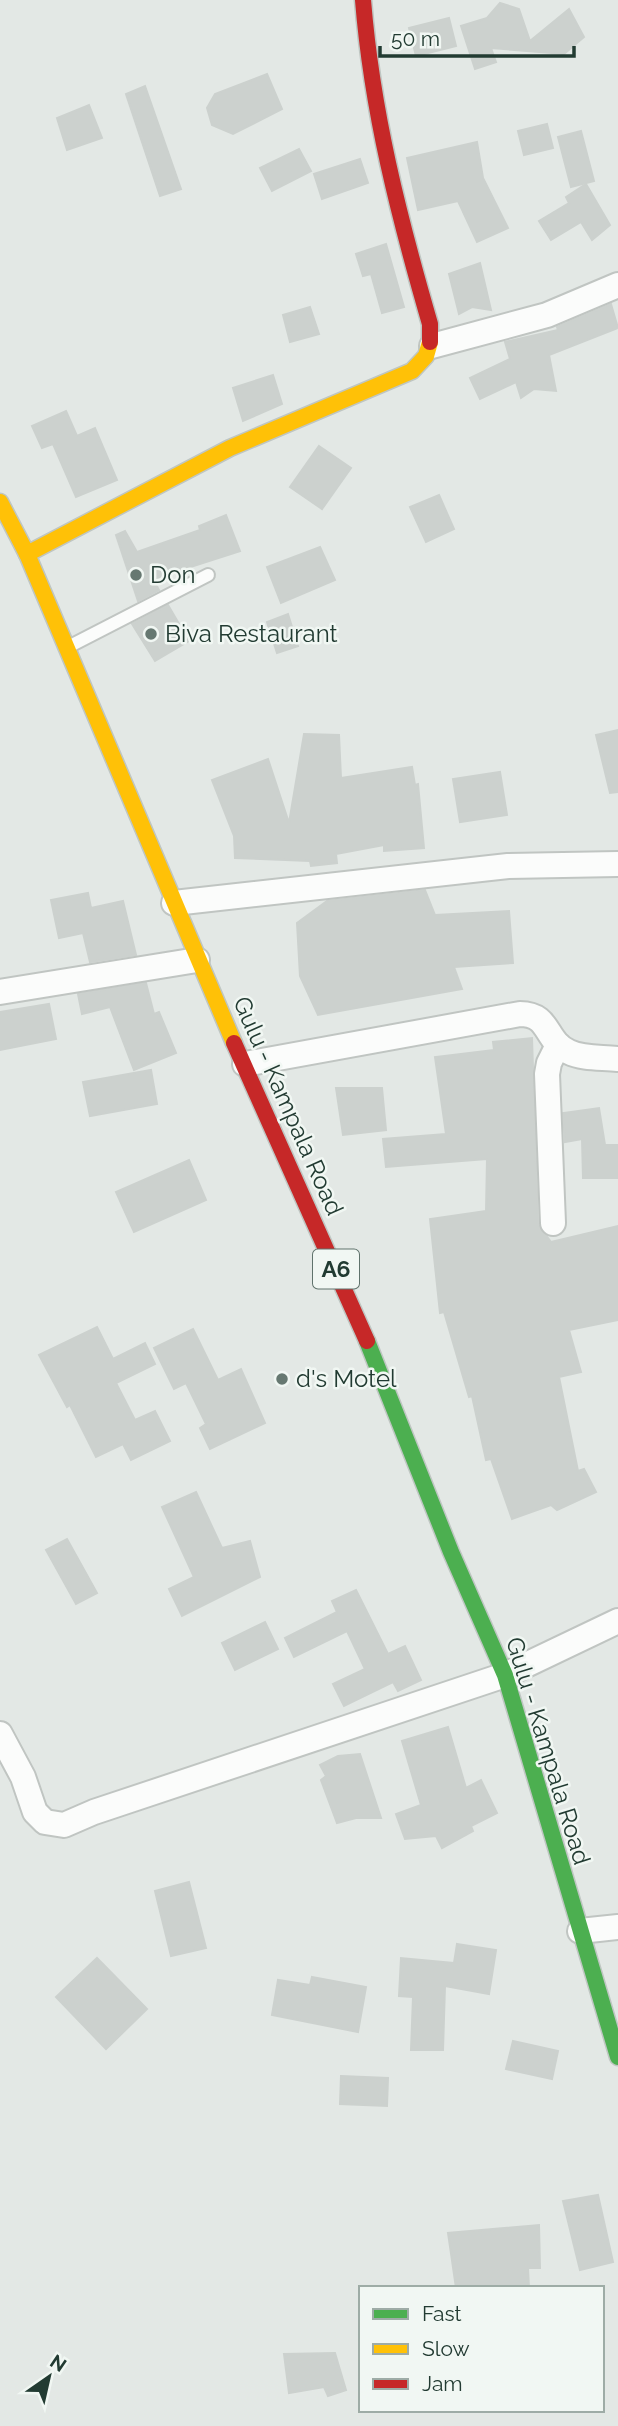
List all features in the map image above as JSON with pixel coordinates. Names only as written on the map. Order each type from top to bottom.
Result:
[{"type":"main road","points":[[27,554],[230,448],[412,372],[425,359],[432,346],[430,324],[393,195],[367,50],[363,0]]},
{"type":"main road","name":"Gulu - Kampala Road","points":[[0,502],[27,554],[197,960],[362,1328],[451,1552],[505,1675],[618,2057]]},
{"type":"street","points":[[432,346],[547,315],[618,285]]},
{"type":"street","points":[[174,903],[508,866],[618,864]]},
{"type":"street","points":[[0,992],[197,960]]},
{"type":"street","points":[[245,1064],[520,1014],[532,1014],[540,1018],[558,1045],[569,1052],[618,1059]]},
{"type":"street","points":[[554,1223],[547,1074],[549,1062],[558,1045]]},
{"type":"street","points":[[0,1734],[23,1777],[36,1812],[45,1822],[64,1825],[94,1812],[505,1675],[618,1621]]},
{"type":"street","points":[[580,1931],[618,1927]]},
{"type":"lane","points":[[66,648],[208,575]]},
{"type":"building","points":[[500,3],[519,9],[530,41],[569,9],[584,37],[564,54],[491,48],[496,62],[475,69],[461,26],[487,18]]},
{"type":"building","points":[[449,18],[456,46],[416,56],[409,28]]},
{"type":"building","points":[[267,74],[282,109],[233,134],[212,125],[207,108],[215,94]]},
{"type":"building","points":[[145,86],[181,189],[160,196],[126,94]]},
{"type":"building","points":[[89,105],[102,138],[67,150],[57,118]]},
{"type":"building","points":[[547,124],[553,148],[524,155],[518,131]]},
{"type":"building","points":[[581,131],[594,181],[571,187],[558,137]]},
{"type":"building","points":[[477,142],[483,178],[508,228],[477,242],[458,201],[418,210],[407,158]]},
{"type":"building","points":[[299,149],[311,171],[272,191],[260,168]]},
{"type":"building","points":[[360,159],[368,183],[322,199],[314,174]]},
{"type":"building","points":[[586,184],[610,225],[592,240],[581,222],[551,240],[539,221],[569,203],[566,197]]},
{"type":"building","points":[[386,244],[404,307],[382,313],[371,274],[363,276],[356,254]]},
{"type":"building","points":[[480,263],[491,310],[472,307],[459,314],[449,274]]},
{"type":"building","points":[[611,304],[618,328],[549,355],[556,391],[534,389],[521,398],[516,382],[480,399],[470,378],[510,359],[505,342],[558,330],[557,327]]},
{"type":"building","points":[[310,307],[319,334],[290,342],[283,315]]},
{"type":"building","points":[[273,375],[282,404],[243,421],[233,388]]},
{"type":"building","points":[[66,411],[77,436],[95,428],[117,480],[76,497],[53,444],[42,448],[32,426]]},
{"type":"building","points":[[319,446],[351,468],[322,509],[290,487]]},
{"type":"building","points":[[439,495],[454,529],[426,542],[410,507]]},
{"type":"building","points":[[226,515],[240,551],[153,579],[159,590],[138,601],[116,535],[125,531],[137,552],[200,530],[199,526]]},
{"type":"building","points":[[320,547],[335,580],[281,603],[267,567]]},
{"type":"building","points":[[168,605],[189,641],[155,661],[132,624]]},
{"type":"building","points":[[288,614],[298,646],[277,653],[267,622]]},
{"type":"building","points":[[618,730],[618,792],[610,793],[596,735]]},
{"type":"building","points":[[304,734],[339,735],[341,778],[412,767],[415,785],[418,784],[424,848],[384,851],[384,845],[336,854],[337,863],[311,866],[310,861],[235,858],[234,836],[212,780],[268,759],[289,823]]},
{"type":"building","points":[[500,772],[507,815],[460,822],[453,779]]},
{"type":"building","points":[[425,890],[435,915],[509,911],[513,963],[454,967],[462,989],[318,1015],[300,976],[297,923],[327,901]]},
{"type":"building","points":[[88,893],[91,908],[123,901],[136,955],[90,962],[83,933],[59,938],[51,900]]},
{"type":"building","points":[[146,983],[154,1014],[159,1012],[176,1053],[134,1070],[110,1007],[82,1014],[78,994]]},
{"type":"building","points":[[49,1004],[56,1039],[0,1050],[0,1012]]},
{"type":"building","points":[[532,1038],[538,1224],[551,1242],[618,1226],[618,1320],[569,1330],[581,1372],[559,1377],[578,1471],[584,1469],[596,1492],[557,1510],[551,1505],[512,1519],[491,1459],[486,1460],[472,1396],[469,1397],[444,1312],[440,1313],[430,1219],[486,1211],[487,1159],[386,1167],[383,1139],[446,1134],[435,1057],[494,1050],[493,1042]]},
{"type":"building","points":[[151,1070],[157,1104],[90,1116],[83,1082]]},
{"type":"building","points":[[336,1088],[382,1088],[386,1130],[343,1135]]},
{"type":"building","points":[[599,1108],[605,1145],[618,1145],[618,1178],[583,1178],[582,1139],[565,1142],[563,1113]]},
{"type":"building","points":[[189,1160],[206,1200],[134,1232],[116,1192]]},
{"type":"building","points":[[97,1327],[113,1359],[145,1343],[155,1364],[116,1383],[135,1420],[155,1411],[170,1441],[131,1460],[123,1444],[96,1457],[70,1405],[67,1407],[39,1355]]},
{"type":"building","points":[[193,1329],[218,1380],[241,1369],[265,1423],[210,1449],[200,1428],[206,1424],[186,1383],[174,1389],[154,1348]]},
{"type":"building","points":[[196,1492],[222,1548],[250,1541],[260,1577],[182,1616],[169,1589],[194,1577],[162,1507]]},
{"type":"building","points":[[67,1539],[97,1593],[76,1604],[46,1550]]},
{"type":"building","points":[[356,1590],[388,1654],[405,1646],[421,1680],[398,1691],[393,1682],[344,1706],[333,1684],[365,1669],[347,1631],[294,1657],[285,1638],[337,1612],[332,1601]]},
{"type":"building","points":[[265,1622],[278,1649],[235,1670],[222,1643]]},
{"type":"building","points":[[448,1727],[466,1788],[481,1780],[497,1813],[471,1826],[473,1831],[442,1848],[436,1836],[405,1839],[396,1814],[421,1805],[402,1741]]},
{"type":"building","points":[[360,1754],[381,1818],[356,1818],[337,1823],[321,1780],[326,1776],[320,1765],[338,1756]]},
{"type":"building","points":[[189,1882],[206,1948],[171,1956],[155,1891]]},
{"type":"building","points":[[457,1944],[496,1950],[489,1994],[445,1986],[443,2050],[411,2050],[413,1997],[399,1996],[401,1958],[454,1963]]},
{"type":"building","points":[[97,1958],[147,2009],[106,2049],[56,1997]]},
{"type":"building","points":[[312,1977],[366,1987],[358,2032],[272,2015],[278,1980],[310,1985]]},
{"type":"building","points":[[513,2041],[558,2051],[552,2079],[506,2069]]},
{"type":"building","points":[[341,2076],[388,2078],[387,2106],[340,2104]]},
{"type":"building","points":[[598,2195],[613,2262],[580,2270],[563,2201]]},
{"type":"building","points":[[539,2225],[540,2268],[528,2268],[529,2286],[456,2286],[448,2233]]},
{"type":"building","points":[[335,2353],[346,2390],[328,2396],[324,2387],[289,2393],[284,2354]]},
{"type":"traffic: fast","points":[[367,1341],[451,1552],[505,1675],[618,2057]]},
{"type":"traffic: slow","points":[[27,554],[230,448],[412,371],[426,356],[430,342]]},
{"type":"traffic: slow","points":[[0,502],[27,554],[234,1043]]},
{"type":"traffic: jam","points":[[363,0],[380,124],[430,324],[430,342]]},
{"type":"traffic: jam","points":[[234,1043],[367,1341]]},
{"type":"place","name":"Don","points":[[136,575]]},
{"type":"place","name":"Biva Restaurant","points":[[151,634]]},
{"type":"place","name":"d's Motel","points":[[282,1379]]}]
